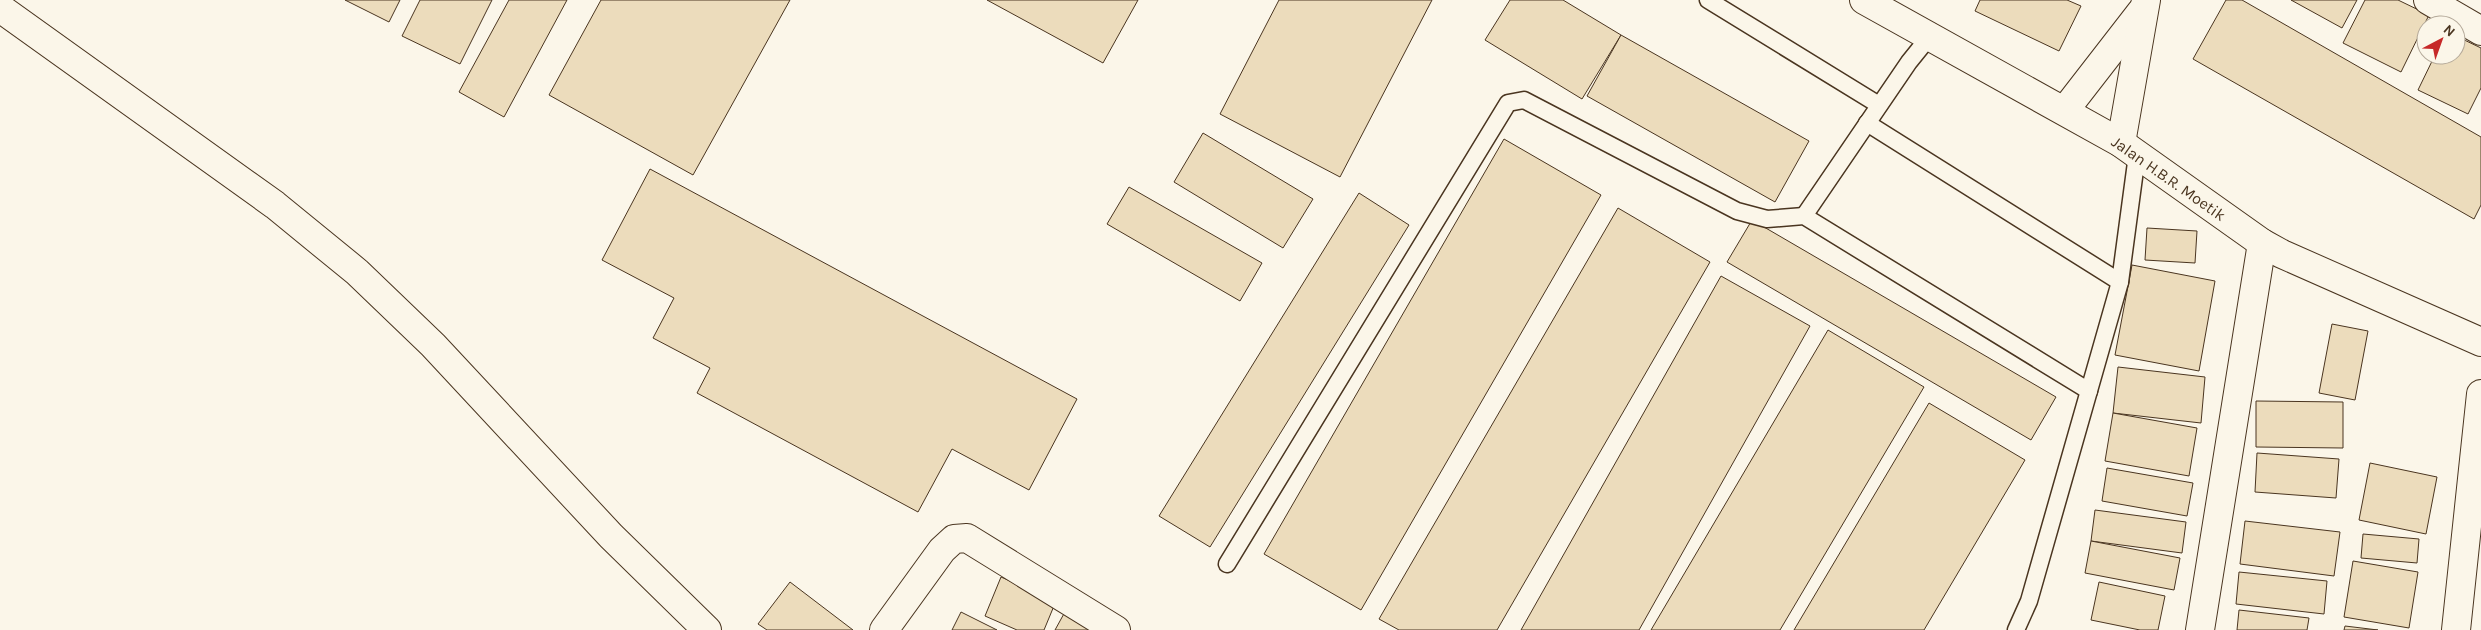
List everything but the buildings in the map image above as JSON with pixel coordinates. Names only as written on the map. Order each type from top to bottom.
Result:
[{"type":"street","name":"Jalan H.B.R. Moetik","points":[[1864,0],[2065,110],[2129,149],[2262,243],[2282,254],[2481,342]]},
{"type":"street","points":[[2428,0],[2481,31]]},
{"type":"street","points":[[2065,110],[2144,4]]},
{"type":"street","points":[[2129,149],[2144,4]]},
{"type":"street","points":[[0,8],[275,205],[357,272],[433,345],[611,536],[707,630]]},
{"type":"street","points":[[2200,630],[2262,243]]},
{"type":"street","points":[[2456,630],[2481,394]]},
{"type":"street","points":[[892,628],[942,550],[954,539],[967,538],[1116,630]]},
{"type":"lane","points":[[1708,0],[1879,105]]},
{"type":"lane","points":[[1804,216],[1879,105],[1930,36]]},
{"type":"lane","points":[[1227,564],[1508,103],[1524,100],[1736,212],[1767,218],[1804,216],[2089,391]]},
{"type":"lane","points":[[1867,123],[2120,282]]},
{"type":"lane","points":[[2016,630],[2030,601],[2120,282],[2129,149]]}]
